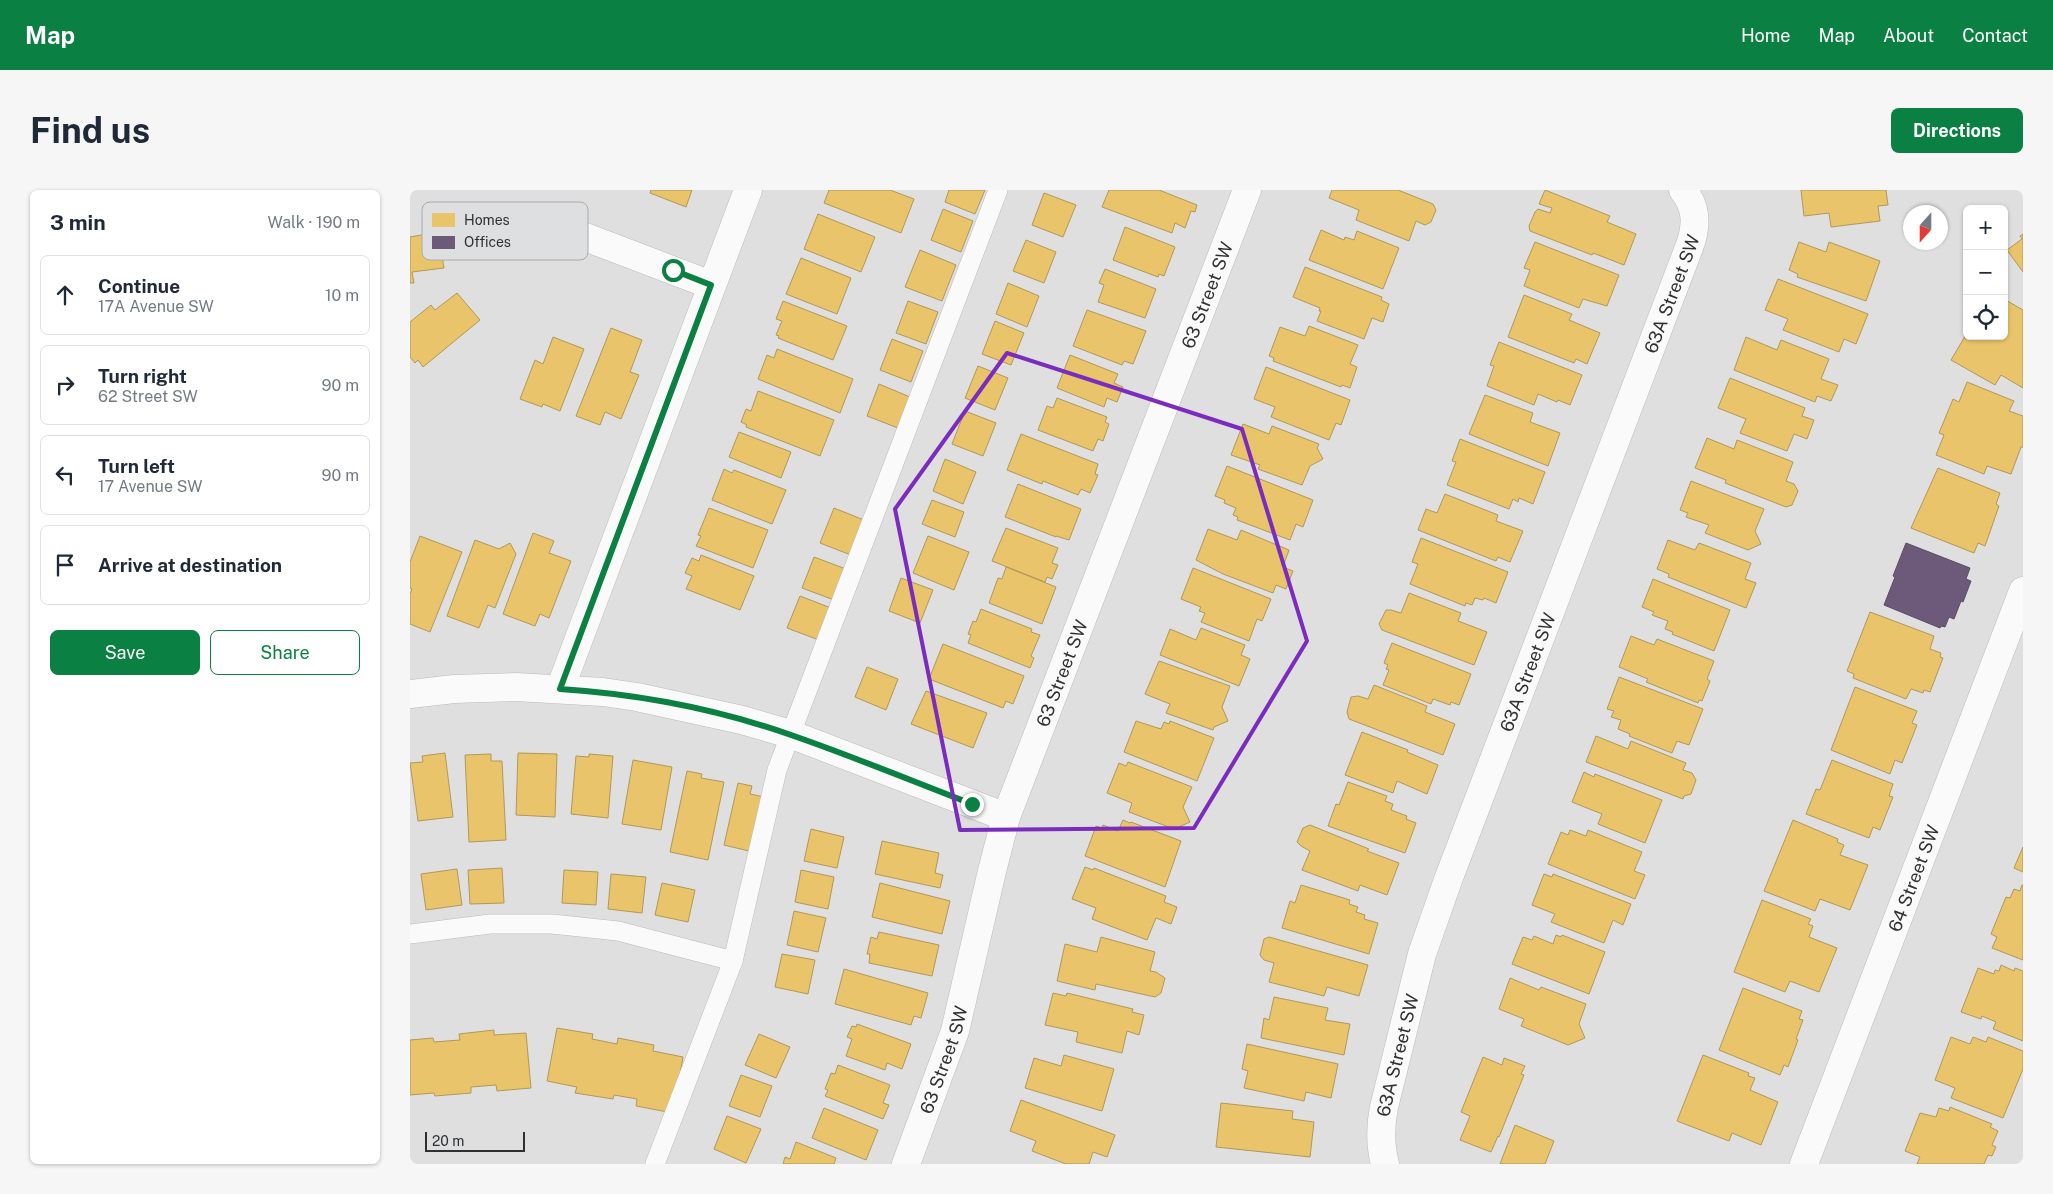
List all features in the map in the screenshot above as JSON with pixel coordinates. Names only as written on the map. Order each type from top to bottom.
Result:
[{"type":"street","points":[[560,689],[748,190]]},
{"type":"street","name":"63 Street SW","points":[[906,1164],[955,1031],[1006,817],[1247,190]]},
{"type":"street","name":"63A Street SW","points":[[1383,1156],[1381,1125],[1384,1108],[1422,954],[1451,870],[1690,245],[1695,230],[1695,218],[1687,196]]},
{"type":"street","points":[[588,238],[711,285]]},
{"type":"street","name":"64 Street SW","points":[[1804,1164],[2023,591]]},
{"type":"street","points":[[410,694],[454,689],[516,687],[603,692],[637,697],[742,720],[790,734],[1006,817]]},
{"type":"lane","points":[[655,1164],[733,961],[777,770],[998,190]]},
{"type":"lane","points":[[410,934],[490,924],[552,924],[618,931],[733,961]]},
{"type":"highlighted area","points":[[1007,353],[1242,429],[1307,641],[1194,828],[960,830],[895,509]]},
{"type":"building: Homes","points":[[651,190],[692,190],[686,207],[650,193]]},
{"type":"building: Homes","points":[[829,190],[890,190],[914,199],[901,233],[824,203]]},
{"type":"building: Homes","points":[[949,190],[985,190],[975,214],[945,202]]},
{"type":"building: Homes","points":[[1109,190],[1159,190],[1197,205],[1195,212],[1191,211],[1185,228],[1175,223],[1172,233],[1102,207]]},
{"type":"building: Homes","points":[[1332,190],[1398,190],[1433,204],[1436,210],[1431,222],[1425,225],[1416,221],[1409,241],[1356,220],[1359,210],[1329,198]]},
{"type":"building: Homes","points":[[1545,190],[1610,216],[1607,222],[1636,234],[1624,265],[1530,231],[1529,226],[1535,212],[1538,209],[1550,213],[1552,208],[1539,204]]},
{"type":"building: Homes","points":[[1801,190],[1886,190],[1888,205],[1878,206],[1880,221],[1831,227],[1829,213],[1804,216]]},
{"type":"building: Homes","points":[[1044,193],[1076,205],[1063,237],[1032,225]]},
{"type":"building: Homes","points":[[943,209],[973,221],[961,252],[931,240]]},
{"type":"building: Homes","points":[[818,214],[875,237],[861,272],[804,249]]},
{"type":"building: Homes","points":[[1125,227],[1175,247],[1164,276],[1159,274],[1158,277],[1113,260]]},
{"type":"building: Homes","points":[[1321,230],[1344,240],[1345,237],[1354,240],[1357,231],[1399,248],[1383,289],[1309,260]]},
{"type":"building: Homes","points":[[2023,234],[2023,272],[2008,251],[2008,249],[2022,239],[2020,236]]},
{"type":"building: Homes","points":[[422,235],[422,260],[443,260],[444,268],[412,272],[414,283],[410,283],[410,237]]},
{"type":"building: Homes","points":[[1026,240],[1056,252],[1044,283],[1013,271]]},
{"type":"building: Homes","points":[[1535,242],[1619,275],[1607,306],[1583,299],[1579,308],[1524,286],[1530,270],[1524,268]]},
{"type":"building: Homes","points":[[1799,242],[1826,252],[1829,242],[1880,261],[1866,301],[1797,277],[1798,274],[1789,270]]},
{"type":"building: Homes","points":[[920,250],[956,265],[942,301],[905,287]]},
{"type":"building: Homes","points":[[801,258],[851,278],[837,314],[786,294]]},
{"type":"building: Homes","points":[[1305,267],[1382,297],[1381,300],[1389,304],[1383,322],[1372,318],[1364,339],[1317,321],[1321,311],[1319,311],[1320,308],[1293,297]]},
{"type":"building: Homes","points":[[1105,269],[1156,289],[1145,318],[1098,302],[1104,285],[1099,283]]},
{"type":"building: Homes","points":[[1778,279],[1868,314],[1856,344],[1844,339],[1839,352],[1783,330],[1788,319],[1765,310]]},
{"type":"building: Homes","points":[[1008,283],[1039,296],[1027,327],[996,314]]},
{"type":"building: Homes","points":[[457,293],[480,320],[423,367],[418,360],[415,363],[410,357],[410,322],[431,305],[435,310]]},
{"type":"building: Homes","points":[[1524,295],[1572,314],[1569,320],[1600,333],[1587,364],[1576,359],[1574,363],[1508,337]]},
{"type":"building: Homes","points":[[783,301],[847,326],[833,360],[778,338],[779,336],[776,335],[782,321],[776,319]]},
{"type":"building: Homes","points":[[908,301],[938,312],[926,344],[896,333]]},
{"type":"building: Homes","points":[[2008,301],[2023,310],[2023,388],[2001,375],[1995,385],[1951,360],[1963,340],[2008,340]]},
{"type":"building: Homes","points":[[1087,310],[1146,331],[1133,364],[1124,361],[1122,365],[1073,346]]},
{"type":"building: Homes","points":[[995,321],[1024,333],[1011,365],[982,354]]},
{"type":"building: Homes","points":[[1309,326],[1358,345],[1350,364],[1357,367],[1350,388],[1342,385],[1341,387],[1273,361],[1274,358],[1269,356],[1280,327],[1305,336]]},
{"type":"building: Homes","points":[[611,328],[642,340],[630,372],[639,375],[621,419],[605,412],[600,425],[576,416]]},
{"type":"building: Homes","points":[[553,337],[584,349],[560,411],[543,404],[542,407],[520,399],[535,360],[543,364]]},
{"type":"building: Homes","points":[[1746,337],[1777,350],[1781,340],[1829,359],[1821,379],[1838,385],[1831,401],[1817,396],[1815,402],[1734,370]]},
{"type":"building: Homes","points":[[892,339],[923,351],[911,382],[880,370]]},
{"type":"building: Homes","points":[[1499,342],[1582,375],[1570,405],[1538,394],[1534,405],[1487,386],[1494,366],[1490,365]]},
{"type":"building: Homes","points":[[777,349],[853,379],[840,413],[758,379],[767,355],[774,358]]},
{"type":"building: Homes","points":[[1070,355],[1118,374],[1114,383],[1123,387],[1117,402],[1107,398],[1104,407],[1057,388]]},
{"type":"building: Homes","points":[[978,366],[1008,378],[995,410],[965,398]]},
{"type":"building: Homes","points":[[1266,367],[1350,400],[1341,425],[1336,423],[1329,440],[1271,417],[1275,407],[1254,399]]},
{"type":"building: Homes","points":[[1730,378],[1805,408],[1802,416],[1814,420],[1807,439],[1794,434],[1787,451],[1740,433],[1746,419],[1718,408]]},
{"type":"building: Homes","points":[[1967,382],[2014,401],[2009,411],[2023,416],[2023,447],[2021,447],[2011,474],[1987,466],[1984,474],[1936,455],[1944,435],[1939,433],[1953,399],[1959,402]]},
{"type":"building: Homes","points":[[879,384],[910,397],[898,428],[867,416]]},
{"type":"building: Homes","points":[[758,391],[834,420],[820,456],[746,427],[747,425],[741,422],[746,409],[751,411]]},
{"type":"building: Homes","points":[[1485,395],[1533,413],[1530,422],[1560,433],[1548,466],[1469,434]]},
{"type":"building: Homes","points":[[1057,398],[1107,417],[1105,422],[1109,424],[1103,441],[1098,439],[1093,451],[1038,430],[1047,406],[1053,408]]},
{"type":"building: Homes","points":[[965,411],[996,423],[983,456],[952,444]]},
{"type":"building: Homes","points":[[1243,424],[1269,434],[1272,426],[1319,444],[1317,448],[1323,459],[1310,466],[1302,485],[1258,469],[1260,465],[1231,455]]},
{"type":"building: Homes","points":[[739,432],[791,452],[781,478],[729,457]]},
{"type":"building: Homes","points":[[1021,434],[1098,464],[1095,474],[1098,475],[1090,493],[1081,489],[1078,495],[1043,481],[1042,484],[1007,470]]},
{"type":"building: Homes","points":[[1707,438],[1734,449],[1737,440],[1793,462],[1786,481],[1794,484],[1798,491],[1792,505],[1786,507],[1725,483],[1726,480],[1695,468]]},
{"type":"building: Homes","points":[[1460,439],[1545,472],[1533,504],[1519,498],[1518,502],[1513,499],[1509,509],[1447,485],[1456,462],[1452,461]]},
{"type":"building: Homes","points":[[945,459],[976,472],[963,504],[933,491]]},
{"type":"building: Homes","points":[[1227,466],[1313,500],[1303,527],[1296,524],[1290,540],[1237,520],[1238,517],[1233,515],[1236,508],[1224,503],[1225,500],[1215,496]]},
{"type":"building: Homes","points":[[1938,468],[2000,493],[1996,504],[1999,506],[1985,546],[1978,543],[1974,553],[1911,528]]},
{"type":"building: Homes","points":[[724,469],[732,473],[734,470],[786,490],[772,524],[712,500]]},
{"type":"building: Homes","points":[[1691,481],[1764,509],[1755,531],[1761,544],[1748,550],[1705,533],[1709,525],[1686,517],[1688,513],[1680,510]]},
{"type":"building: Homes","points":[[1018,484],[1081,509],[1069,540],[1056,537],[1005,517]]},
{"type":"building: Homes","points":[[1445,494],[1498,515],[1496,521],[1523,531],[1510,562],[1498,557],[1496,561],[1418,530],[1426,509],[1437,513]]},
{"type":"building: Homes","points":[[932,500],[964,512],[955,537],[922,524]]},
{"type":"building: Homes","points":[[709,508],[768,530],[753,568],[696,546],[701,536],[698,535]]},
{"type":"building: Homes","points":[[834,508],[864,520],[851,555],[820,543]]},
{"type":"building: Homes","points":[[1006,528],[1058,548],[1052,563],[1058,565],[1052,579],[1047,577],[1045,582],[992,561]]},
{"type":"building: Homes","points":[[1208,529],[1237,540],[1241,530],[1289,550],[1283,567],[1293,571],[1286,589],[1276,585],[1273,593],[1223,574],[1196,560]]},
{"type":"building: Homes","points":[[533,533],[554,541],[549,553],[571,561],[549,618],[540,614],[535,626],[503,614]]},
{"type":"building: Homes","points":[[420,536],[462,552],[430,632],[410,624],[410,594],[412,589],[410,588],[410,562]]},
{"type":"building: Homes","points":[[928,536],[969,552],[954,590],[913,573]]},
{"type":"building: Homes","points":[[1421,538],[1508,572],[1496,603],[1484,598],[1483,600],[1475,598],[1472,605],[1466,603],[1465,606],[1410,584],[1418,564],[1412,562]]},
{"type":"building: Homes","points":[[475,540],[499,549],[510,543],[516,554],[495,608],[488,605],[479,628],[447,616]]},
{"type":"building: Homes","points":[[1668,540],[1695,550],[1699,543],[1751,563],[1745,579],[1756,583],[1746,608],[1668,577],[1669,574],[1657,569]]},
{"type":"building: Homes","points":[[701,555],[754,576],[740,610],[686,589],[692,576],[685,573],[692,558],[699,561]]},
{"type":"building: Homes","points":[[814,557],[846,569],[834,600],[802,588]]},
{"type":"building: Homes","points":[[1006,567],[1056,587],[1042,624],[989,603],[998,578],[1002,579]]},
{"type":"building: Homes","points":[[1193,568],[1271,599],[1262,621],[1257,619],[1249,641],[1201,622],[1205,613],[1199,611],[1201,607],[1181,599]]},
{"type":"building: Homes","points":[[901,578],[933,590],[920,623],[889,611]]},
{"type":"building: Homes","points":[[1653,579],[1730,610],[1714,651],[1672,634],[1673,632],[1665,629],[1668,621],[1652,615],[1654,612],[1642,607]]},
{"type":"building: Homes","points":[[1409,593],[1461,613],[1458,621],[1487,632],[1474,665],[1382,630],[1379,624],[1386,610],[1401,613]]},
{"type":"building: Homes","points":[[800,596],[831,608],[819,640],[787,628]]},
{"type":"building: Homes","points":[[981,609],[1032,629],[1031,632],[1040,635],[1031,656],[1034,658],[1030,668],[968,643],[971,635],[968,634],[973,621],[976,622]]},
{"type":"building: Homes","points":[[1870,612],[1934,636],[1930,649],[1941,653],[1940,657],[1943,658],[1930,692],[1924,690],[1923,693],[1911,689],[1906,699],[1853,678],[1854,674],[1847,671]]},
{"type":"building: Homes","points":[[1201,628],[1245,645],[1241,655],[1250,659],[1239,686],[1160,655],[1170,629],[1196,640]]},
{"type":"building: Homes","points":[[1631,636],[1654,645],[1657,639],[1714,661],[1707,679],[1710,681],[1702,701],[1699,700],[1698,703],[1646,682],[1648,679],[1619,667]]},
{"type":"building: Homes","points":[[1392,643],[1471,674],[1459,705],[1451,702],[1450,705],[1433,699],[1431,704],[1383,685],[1389,670],[1386,669],[1388,665],[1384,663]]},
{"type":"building: Homes","points":[[943,644],[1024,676],[1013,704],[1006,701],[1003,708],[929,679]]},
{"type":"building: Homes","points":[[1159,661],[1230,686],[1222,707],[1228,721],[1214,727],[1213,730],[1166,713],[1170,704],[1145,694]]},
{"type":"building: Homes","points":[[867,667],[898,679],[886,710],[855,697]]},
{"type":"building: Homes","points":[[1619,677],[1703,709],[1689,745],[1677,741],[1672,753],[1629,736],[1630,734],[1618,729],[1621,720],[1611,717],[1614,711],[1607,709]]},
{"type":"building: Homes","points":[[1374,685],[1427,706],[1425,712],[1455,724],[1443,755],[1349,719],[1347,712],[1351,697],[1358,696],[1368,699]]},
{"type":"building: Homes","points":[[1855,687],[1917,711],[1912,723],[1917,725],[1902,763],[1895,760],[1890,774],[1831,750]]},
{"type":"building: Homes","points":[[926,691],[987,713],[973,748],[911,724]]},
{"type":"building: Homes","points":[[1136,721],[1161,729],[1164,722],[1169,724],[1170,721],[1214,738],[1197,781],[1124,752]]},
{"type":"building: Homes","points":[[1362,732],[1408,750],[1407,752],[1438,765],[1427,794],[1397,781],[1393,793],[1345,775]]},
{"type":"building: Homes","points":[[1596,736],[1628,749],[1631,741],[1686,763],[1683,770],[1692,773],[1696,780],[1691,794],[1684,796],[1683,799],[1586,762]]},
{"type":"building: Homes","points":[[445,753],[453,817],[418,821],[410,763],[423,762],[422,756]]},
{"type":"building: Homes","points":[[518,753],[557,754],[555,817],[516,815]]},
{"type":"building: Homes","points":[[491,754],[491,761],[502,761],[506,840],[469,842],[465,755]]},
{"type":"building: Homes","points":[[589,754],[613,756],[608,818],[571,814],[576,756],[589,757]]},
{"type":"building: Homes","points":[[633,760],[672,767],[661,830],[622,824]]},
{"type":"building: Homes","points":[[1832,760],[1893,784],[1889,796],[1893,797],[1880,830],[1873,827],[1869,838],[1806,814],[1816,789],[1820,790]]},
{"type":"building: Homes","points":[[1128,762],[1192,787],[1183,807],[1190,822],[1174,829],[1129,812],[1132,803],[1107,793],[1119,763],[1126,766]]},
{"type":"building: Homes","points":[[687,771],[702,774],[701,778],[724,782],[708,860],[670,852]]},
{"type":"building: Homes","points":[[1584,772],[1594,777],[1595,774],[1662,800],[1645,843],[1598,824],[1602,814],[1572,802]]},
{"type":"building: Homes","points":[[1348,782],[1387,796],[1385,801],[1393,804],[1391,810],[1407,816],[1406,819],[1416,823],[1405,853],[1328,826],[1336,804],[1339,805]]},
{"type":"building: Homes","points":[[738,783],[752,786],[750,794],[769,798],[757,853],[724,845]]},
{"type":"building: Homes","points":[[1123,820],[1181,841],[1165,887],[1085,856],[1096,826],[1102,828],[1103,825],[1118,831]]},
{"type":"building: Homes","points":[[1793,820],[1838,839],[1837,842],[1844,845],[1840,855],[1868,865],[1850,910],[1820,899],[1815,911],[1764,891]]},
{"type":"building: Homes","points":[[1310,825],[1369,849],[1367,851],[1399,863],[1387,895],[1360,885],[1358,891],[1302,870],[1310,851],[1297,842],[1303,828]]},
{"type":"building: Homes","points":[[811,829],[844,837],[837,868],[804,861]]},
{"type":"building: Homes","points":[[1570,830],[1586,836],[1588,830],[1642,852],[1634,871],[1645,875],[1635,899],[1548,864],[1561,832],[1568,835]]},
{"type":"building: Homes","points":[[882,841],[939,853],[935,873],[943,875],[940,888],[875,874]]},
{"type":"building: Homes","points":[[2023,847],[2023,872],[2014,868]]},
{"type":"building: Homes","points":[[1085,867],[1093,870],[1094,868],[1166,896],[1164,902],[1177,907],[1171,924],[1156,918],[1147,940],[1092,919],[1096,908],[1072,899]]},
{"type":"building: Homes","points":[[502,868],[504,903],[470,904],[468,870]]},
{"type":"building: Homes","points":[[457,869],[462,905],[426,910],[421,874]]},
{"type":"building: Homes","points":[[564,870],[598,872],[596,905],[562,903]]},
{"type":"building: Homes","points":[[801,870],[834,877],[828,909],[795,902]]},
{"type":"building: Homes","points":[[611,874],[646,877],[642,913],[608,909]]},
{"type":"building: Homes","points":[[1544,874],[1552,877],[1553,874],[1631,904],[1623,925],[1613,920],[1604,943],[1551,922],[1555,914],[1532,905]]},
{"type":"building: Homes","points":[[662,883],[695,890],[688,922],[655,915]]},
{"type":"building: Homes","points":[[880,883],[950,901],[942,934],[872,917]]},
{"type":"building: Homes","points":[[1301,885],[1350,900],[1349,904],[1358,907],[1356,912],[1365,915],[1364,919],[1378,923],[1369,954],[1282,928],[1290,901],[1295,903]]},
{"type":"building: Homes","points":[[2022,885],[2023,960],[1992,948],[1997,937],[1991,934],[2006,897],[2010,898],[2014,889],[2020,891]]},
{"type":"building: Homes","points":[[1762,900],[1811,919],[1808,924],[1813,926],[1809,937],[1837,948],[1819,992],[1790,981],[1785,992],[1734,972]]},
{"type":"building: Homes","points":[[794,911],[826,918],[818,952],[787,945]]},
{"type":"building: Homes","points":[[879,932],[939,945],[932,976],[869,963],[870,954],[867,954],[871,937],[877,939]]},
{"type":"building: Homes","points":[[1556,935],[1561,937],[1562,935],[1605,952],[1589,994],[1512,964],[1523,937],[1532,940],[1534,936],[1553,944]]},
{"type":"building: Homes","points":[[1101,937],[1155,952],[1150,971],[1156,972],[1165,978],[1161,993],[1155,997],[1096,984],[1095,990],[1057,981],[1065,944],[1097,952]]},
{"type":"building: Homes","points":[[1269,937],[1368,965],[1359,996],[1327,987],[1324,996],[1269,982],[1274,963],[1264,960],[1260,955],[1264,939]]},
{"type":"building: Homes","points":[[782,954],[815,960],[808,994],[775,987]]},
{"type":"building: Homes","points":[[2001,965],[2014,971],[2015,968],[2023,971],[2023,1041],[1993,1029],[1996,1022],[1982,1016],[1981,1019],[1961,1012],[1978,968],[1994,974],[1995,970],[1999,971]]},
{"type":"building: Homes","points":[[844,969],[928,993],[921,1018],[914,1016],[911,1025],[835,1004]]},
{"type":"building: Homes","points":[[1510,978],[1539,990],[1541,987],[1586,1004],[1579,1024],[1585,1038],[1568,1045],[1521,1026],[1524,1019],[1499,1009]]},
{"type":"building: Homes","points":[[1743,988],[1802,1011],[1799,1019],[1803,1020],[1796,1039],[1798,1040],[1788,1067],[1784,1065],[1780,1075],[1719,1050]]},
{"type":"building: Homes","points":[[1053,993],[1066,996],[1067,993],[1133,1009],[1132,1012],[1144,1015],[1139,1035],[1127,1031],[1122,1053],[1076,1042],[1078,1032],[1045,1025]]},
{"type":"building: Homes","points":[[1274,997],[1328,1008],[1325,1020],[1350,1024],[1344,1055],[1261,1038],[1264,1018],[1269,1020]]},
{"type":"building: Homes","points":[[857,1024],[911,1044],[902,1069],[887,1063],[885,1070],[846,1056],[852,1039],[847,1037],[852,1026],[856,1027]]},
{"type":"building: Homes","points":[[557,1028],[593,1034],[592,1039],[617,1044],[618,1038],[654,1045],[653,1051],[683,1057],[673,1113],[636,1106],[637,1099],[614,1095],[613,1099],[575,1093],[577,1087],[547,1081]]},
{"type":"building: Homes","points":[[494,1030],[494,1035],[526,1033],[531,1088],[497,1091],[496,1085],[471,1087],[471,1093],[435,1096],[434,1093],[410,1095],[410,1040],[433,1038],[434,1042],[460,1040],[459,1034]]},
{"type":"building: Homes","points":[[759,1034],[790,1047],[776,1078],[745,1065]]},
{"type":"building: Homes","points":[[1951,1037],[1970,1044],[1973,1037],[1986,1042],[1988,1037],[2023,1051],[2023,1069],[2003,1118],[1951,1098],[1955,1088],[1935,1080]]},
{"type":"building: Homes","points":[[1247,1044],[1338,1064],[1331,1098],[1306,1092],[1304,1101],[1244,1088],[1248,1071],[1242,1069]]},
{"type":"building: Homes","points":[[1064,1055],[1114,1069],[1102,1111],[1025,1088],[1034,1058],[1061,1066]]},
{"type":"building: Homes","points":[[1703,1055],[1749,1073],[1748,1076],[1755,1078],[1750,1090],[1778,1102],[1761,1145],[1732,1133],[1729,1141],[1677,1121]]},
{"type":"building: Homes","points":[[1483,1057],[1502,1065],[1504,1058],[1525,1066],[1521,1074],[1524,1075],[1491,1152],[1460,1140],[1470,1116],[1461,1112]]},
{"type":"building: Homes","points":[[838,1065],[890,1085],[883,1103],[889,1105],[883,1119],[825,1096],[828,1090],[825,1089],[831,1073],[835,1074]]},
{"type":"building: Homes","points":[[741,1075],[772,1086],[760,1117],[729,1106]]},
{"type":"building: Homes","points":[[1021,1100],[1115,1135],[1107,1157],[1093,1152],[1089,1164],[1066,1164],[1032,1151],[1036,1141],[1010,1131]]},
{"type":"building: Homes","points":[[1221,1103],[1293,1111],[1292,1119],[1314,1122],[1310,1157],[1216,1147]]},
{"type":"building: Homes","points":[[1950,1107],[1992,1124],[1990,1127],[1998,1131],[1992,1145],[1996,1147],[1992,1156],[1988,1155],[1984,1164],[1917,1164],[1920,1157],[1905,1151],[1920,1113],[1936,1117],[1939,1108],[1949,1111]]},
{"type":"building: Homes","points":[[824,1108],[878,1130],[866,1160],[812,1138]]},
{"type":"building: Homes","points":[[727,1116],[761,1129],[746,1163],[714,1149]]},
{"type":"building: Homes","points":[[1515,1125],[1554,1141],[1545,1164],[1500,1164]]},
{"type":"building: Homes","points":[[796,1142],[836,1158],[834,1164],[783,1164],[785,1157],[790,1159]]},
{"type":"building: Offices","points":[[1906,543],[1970,568],[1966,579],[1971,581],[1963,602],[1961,601],[1954,619],[1949,617],[1945,627],[1941,626],[1940,628],[1884,605]]},
{"type":"route","points":[[673,270],[711,285],[560,689],[637,697],[742,720],[790,734],[972,804]]}]
